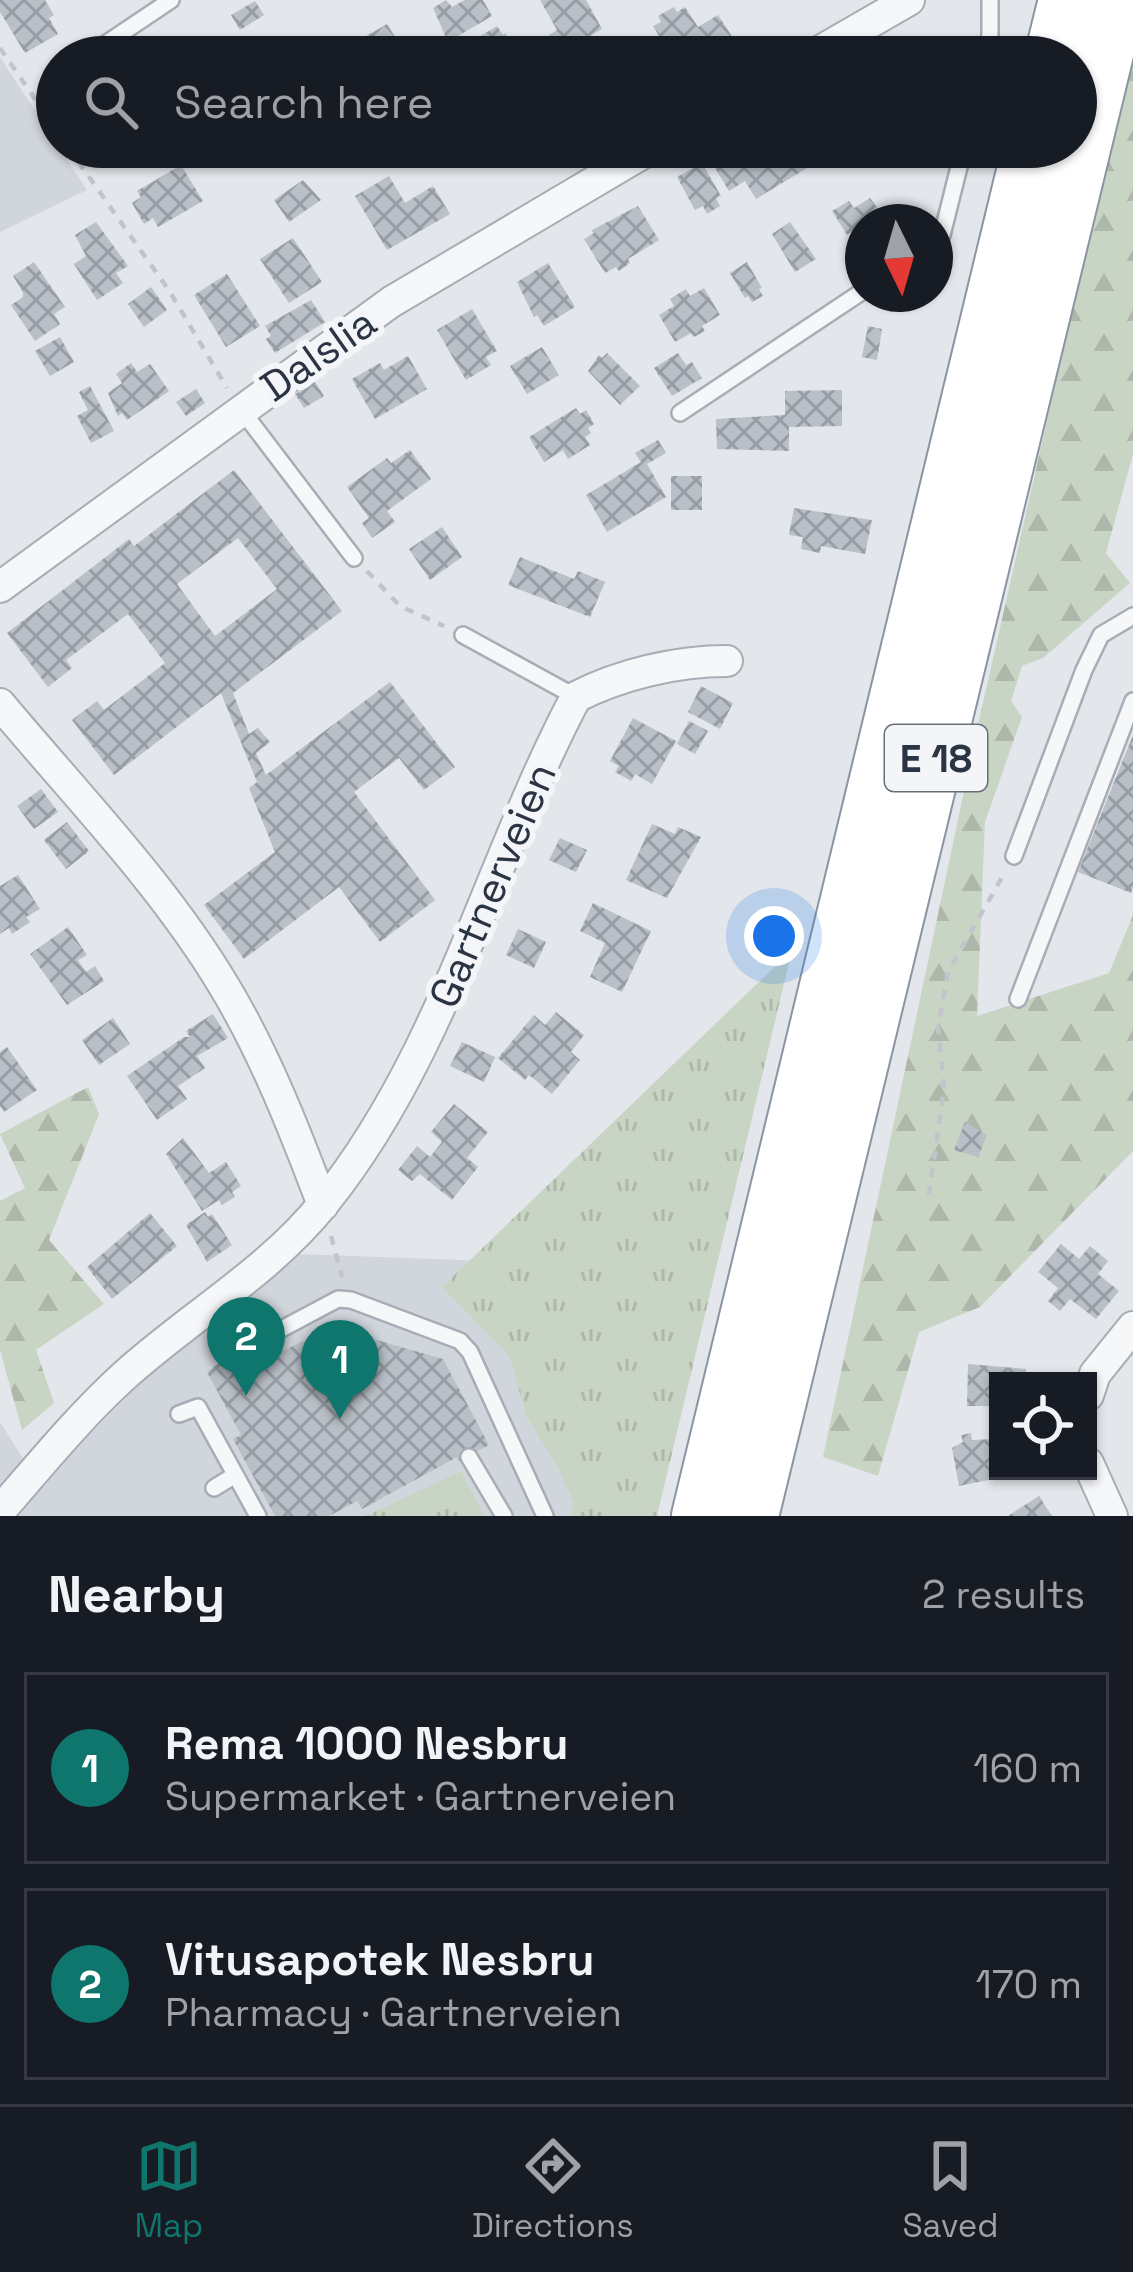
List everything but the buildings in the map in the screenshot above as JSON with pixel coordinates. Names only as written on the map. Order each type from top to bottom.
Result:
[{"type":"highway","points":[[1057,36],[1066,0]]},
{"type":"highway","name":"E 18","points":[[1097,91],[1119,0]]},
{"type":"highway","name":"E 18","points":[[699,1516],[1025,168]]},
{"type":"highway","name":"E 18","points":[[751,1516],[1078,168]]},
{"type":"street","points":[[846,36],[908,0]]},
{"type":"street","name":"Dalslia","points":[[0,587],[391,302],[618,168]]},
{"type":"street","points":[[576,697],[596,686],[690,661],[727,661]]},
{"type":"street","name":"Gartnerveien","points":[[0,1510],[81,1418],[126,1374],[238,1285],[323,1205],[357,1160],[429,1032],[576,697]]},
{"type":"street","points":[[0,704],[167,905],[224,986],[287,1116],[323,1205]]},
{"type":"street","points":[[1097,1372],[1133,1327]]},
{"type":"street","points":[[1096,1480],[1112,1516]]},
{"type":"lane","points":[[117,36],[171,0]]},
{"type":"lane","points":[[990,0],[990,36]]},
{"type":"lane","points":[[950,204],[959,168]]},
{"type":"lane","points":[[680,413],[845,304]]},
{"type":"lane","points":[[240,409],[355,558]]},
{"type":"lane","points":[[1014,856],[1101,634],[1133,616]]},
{"type":"lane","points":[[463,635],[576,697]]},
{"type":"lane","points":[[1018,999],[1133,701]]},
{"type":"lane","points":[[261,1340],[330,1302],[348,1300],[460,1341],[479,1371],[545,1516]]},
{"type":"lane","points":[[178,1414],[198,1407],[258,1516]]},
{"type":"lane","points":[[470,1457],[504,1516]]},
{"type":"lane","points":[[214,1488],[235,1475]]},
{"type":"path","points":[[0,48],[36,100]]},
{"type":"path","points":[[83,168],[170,292],[240,409]]},
{"type":"path","points":[[355,558],[400,606],[463,635]]},
{"type":"path","points":[[929,1195],[944,1088],[938,1028],[948,972],[1014,856]]},
{"type":"path","points":[[323,1205],[348,1300]]},
{"type":"shaded area","points":[[0,57],[36,112],[36,168],[73,168],[87,190],[0,232]]},
{"type":"shaded area","points":[[269,1253],[688,1268],[635,1516],[0,1516],[0,1422],[40,1485]]},
{"type":"green space","points":[[1133,41],[1133,454],[1106,553],[1130,583],[1043,658],[1022,666],[1011,701],[1022,717],[985,822],[977,1016],[1109,973],[1133,915],[1133,1151],[980,1307],[919,1332],[878,1476],[823,1457],[980,716]]},
{"type":"green space","points":[[792,950],[657,1516],[570,1516],[574,1503],[526,1416],[510,1357],[442,1287]]},
{"type":"green space","points":[[88,1087],[99,1114],[49,1240],[104,1304],[36,1350],[54,1403],[22,1430],[0,1350],[0,1201],[25,1188],[0,1134]]},
{"type":"green space","points":[[461,1471],[484,1516],[366,1516]]},
{"type":"place","name":"Vitusapotek Nesbru","points":[[246,1396]]},
{"type":"place","name":"Rema 1000 Nesbru","points":[[340,1419]]}]
